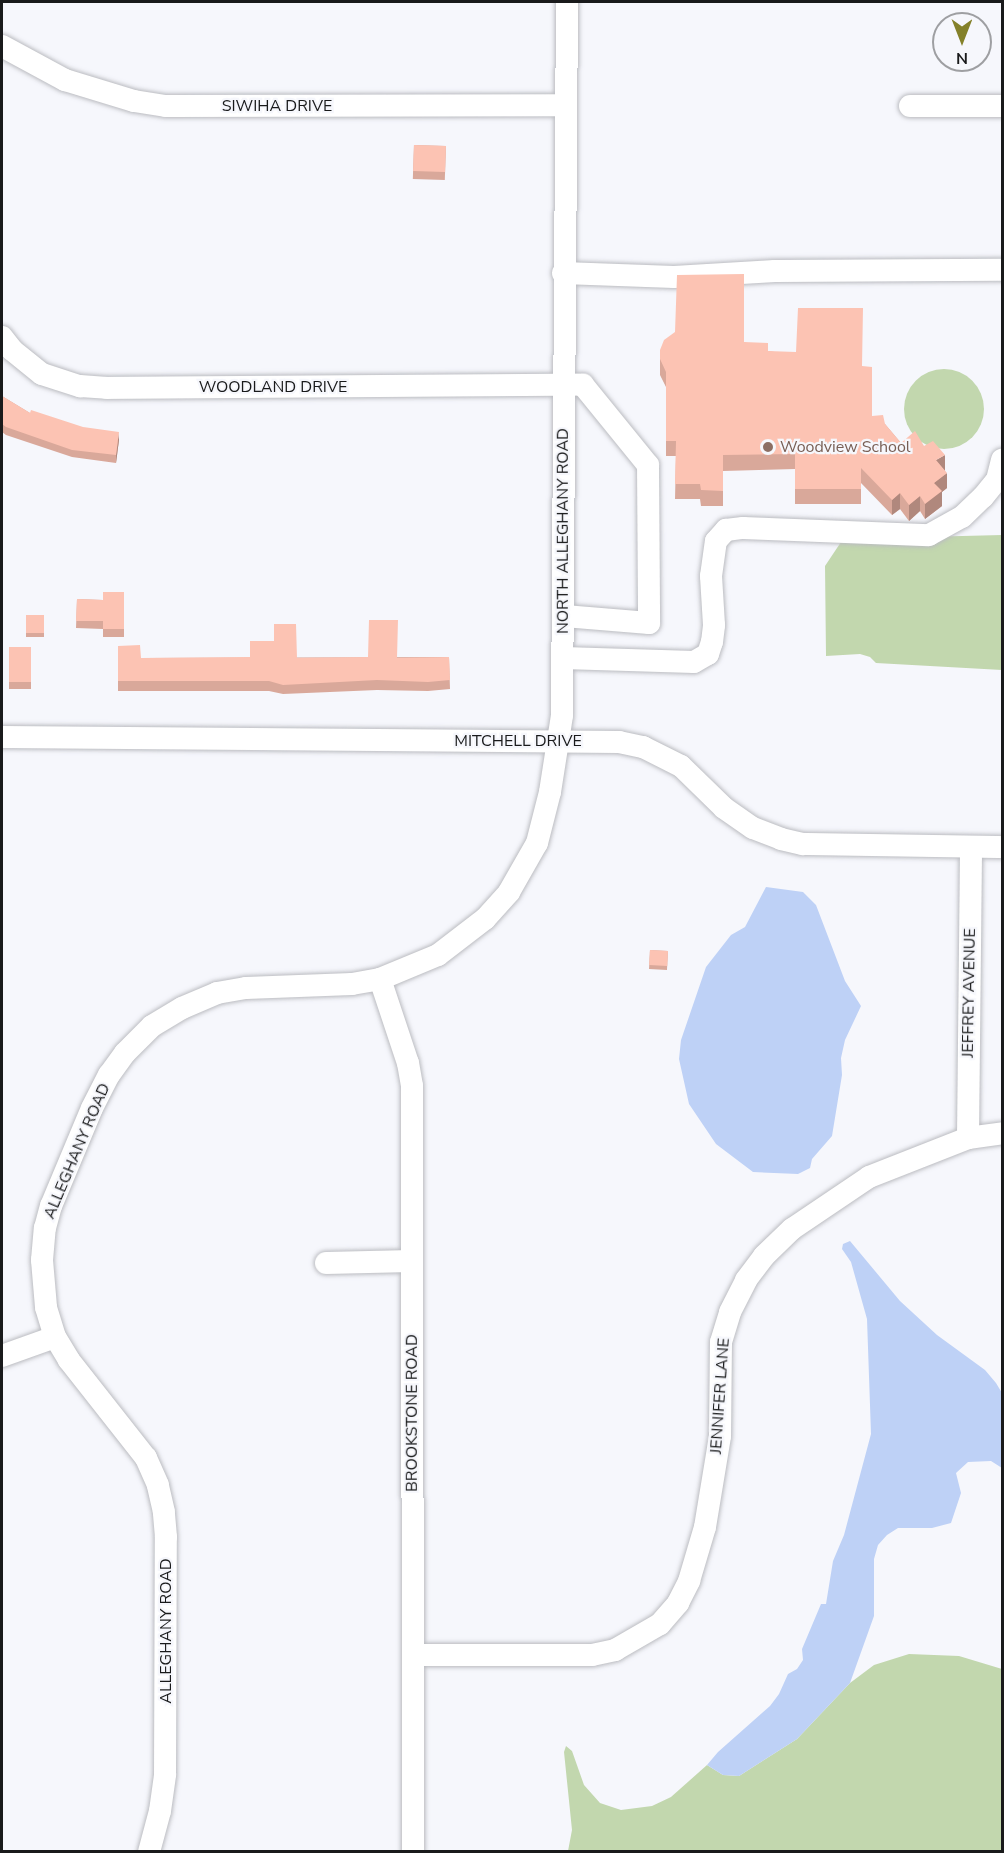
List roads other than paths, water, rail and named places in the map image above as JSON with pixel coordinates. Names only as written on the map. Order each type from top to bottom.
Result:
[{"type":"street","name":"NORTH ALLEGHANY ROAD","points":[[380,978],[438,955],[485,919],[508,892],[537,843],[547,808],[562,715],[564,658],[562,386],[567,2]]},
{"type":"street","name":"SIWIHA DRIVE","points":[[2,46],[65,80],[134,101],[166,106],[565,105]]},
{"type":"street","points":[[909,106],[1002,106]]},
{"type":"street","points":[[563,273],[674,277],[775,271],[1002,270]]},
{"type":"street","name":"WOODLAND DRIVE","points":[[2,337],[12,350],[42,374],[80,386],[98,388],[583,385],[648,465],[649,623],[564,616]]},
{"type":"street","points":[[564,658],[694,662],[708,654],[712,642],[714,625],[711,576],[716,541],[726,530],[743,528],[929,534],[962,517],[983,497],[997,480],[1002,459]]},
{"type":"street","name":"MITCHELL DRIVE","points":[[2,737],[619,742],[643,747],[681,766],[724,808],[753,828],[781,839],[803,844],[1002,848]]},
{"type":"street","name":"JEFFREY AVENUE","points":[[968,1138],[971,848]]},
{"type":"street","name":"BROOKSTONE ROAD","points":[[380,978],[408,1063],[412,1086],[413,1851]]},
{"type":"street","name":"ALLEGHANY ROAD","points":[[149,1851],[160,1811],[165,1774],[166,1537],[164,1512],[158,1485],[146,1458],[69,1360],[55,1337],[45,1296],[42,1260],[45,1228],[51,1206],[92,1108],[109,1075],[125,1053],[152,1026],[182,1008],[218,993],[246,988],[352,984],[380,978]]},
{"type":"street","name":"JENNIFER LANE","points":[[413,1655],[592,1655],[615,1650],[660,1624],[678,1603],[689,1581],[705,1527],[720,1437],[721,1342],[730,1312],[746,1280],[764,1256],[792,1229],[869,1177],[968,1138],[1002,1134]]},
{"type":"street","points":[[326,1263],[412,1261]]},
{"type":"street","points":[[2,1356],[55,1337]]},
{"type":"water","points":[[766,887],[803,892],[816,905],[845,981],[861,1006],[845,1040],[832,1136],[812,1159],[810,1168],[798,1174],[753,1172],[716,1144],[689,1104],[679,1059],[681,1040],[706,967],[731,935],[745,927]]},
{"type":"water","points":[[850,1241],[900,1301],[937,1335],[985,1370],[996,1383],[1002,1393],[1002,1468],[991,1461],[968,1462],[956,1473],[961,1493],[951,1523],[932,1528],[898,1528],[887,1535],[878,1545],[874,1559],[874,1616],[850,1683],[797,1739],[739,1776],[723,1775],[707,1765],[718,1752],[770,1706],[779,1694],[788,1674],[797,1669],[803,1660],[802,1649],[821,1604],[826,1604],[833,1561],[844,1535],[871,1434],[867,1319],[851,1262],[842,1249],[843,1244]]},
{"type":"place","name":"Woodview School","points":[[768,447]]}]
